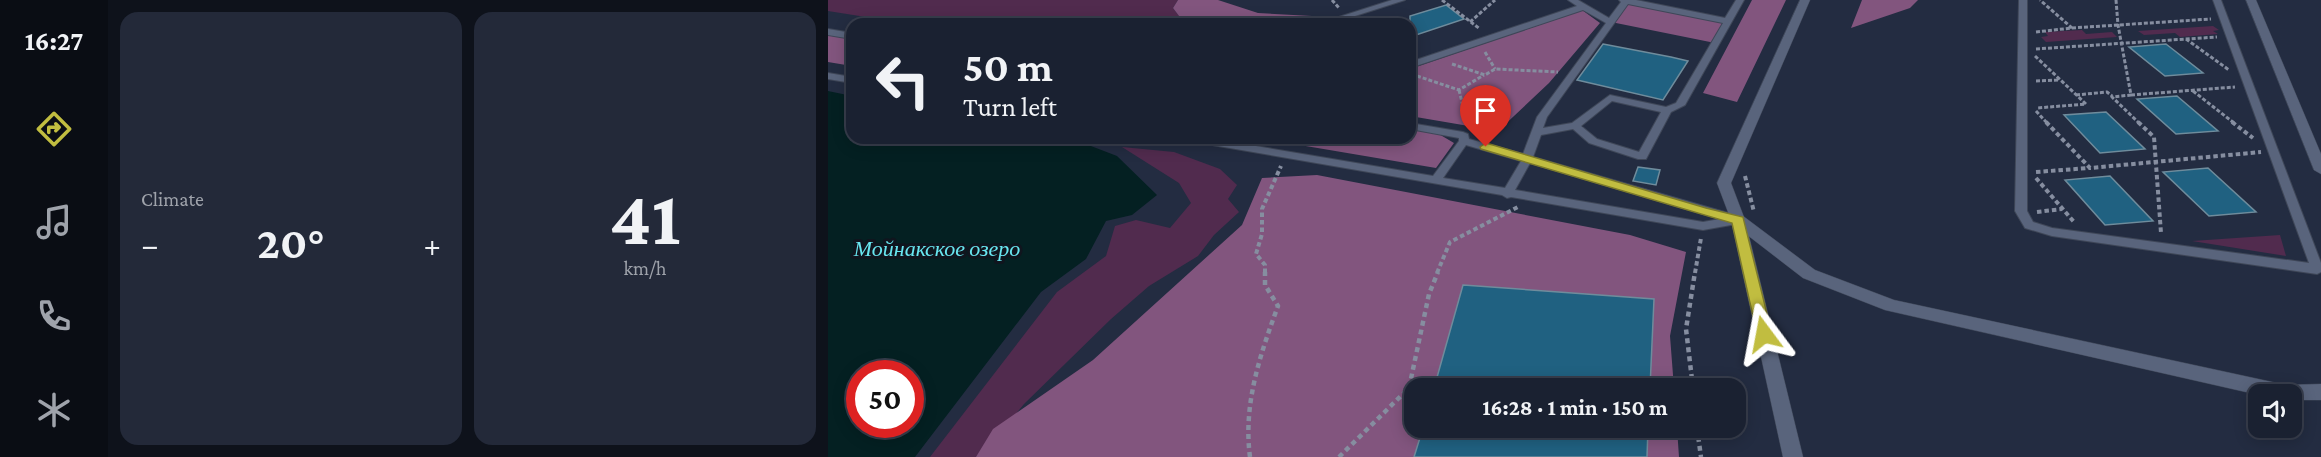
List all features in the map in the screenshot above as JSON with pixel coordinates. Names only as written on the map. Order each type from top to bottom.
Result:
[{"type":"street","points":[[1793,457],[1738,220],[1724,183],[1805,0]]},
{"type":"street","points":[[2251,0],[2321,170]]},
{"type":"street","points":[[1738,220],[1809,274],[1891,306],[2286,393],[2321,392]]},
{"type":"lane","points":[[1341,18],[1401,0]]},
{"type":"lane","points":[[1572,0],[1611,22]]},
{"type":"lane","points":[[1537,132],[1575,126],[1610,98],[1667,110],[1680,105],[1740,0]]},
{"type":"lane","points":[[2023,0],[2021,211],[2029,225],[2052,232],[2317,269],[2217,0]]},
{"type":"lane","points":[[1507,194],[1527,159],[1542,117],[1624,1],[1728,21]]},
{"type":"lane","points":[[1416,63],[1582,7]]},
{"type":"lane","points":[[828,32],[846,35]]},
{"type":"lane","points":[[828,76],[846,79]]},
{"type":"lane","points":[[1575,126],[1593,141],[1642,157],[1667,110]]},
{"type":"lane","points":[[1416,127],[1464,136],[1464,141],[1436,180]]},
{"type":"lane","points":[[1464,141],[1705,213],[1738,220]]},
{"type":"lane","points":[[1224,144],[1703,226],[1738,220]]},
{"type":"path","points":[[1442,0],[1489,37]]},
{"type":"path","points":[[1470,22],[1496,0]]},
{"type":"path","points":[[2040,0],[2073,28]]},
{"type":"path","points":[[2116,0],[2118,25],[2131,95]]},
{"type":"path","points":[[2034,64],[2036,31],[2221,19]]},
{"type":"path","points":[[2035,49],[2226,36]]},
{"type":"path","points":[[2186,39],[2230,71]]},
{"type":"path","points":[[1478,41],[1495,69]]},
{"type":"path","points":[[2033,106],[2086,104],[2035,56]]},
{"type":"path","points":[[1431,58],[1485,75]]},
{"type":"path","points":[[1416,76],[1459,90],[1495,69],[1574,73]]},
{"type":"path","points":[[2034,73],[2034,81],[2059,80]]},
{"type":"path","points":[[2112,97],[2242,87]]},
{"type":"path","points":[[1459,90],[1468,129]]},
{"type":"path","points":[[2193,90],[2260,144]]},
{"type":"path","points":[[2076,95],[2108,92],[2154,137],[2162,248]]},
{"type":"path","points":[[2033,106],[2033,119]]},
{"type":"path","points":[[2033,106],[2090,168]]},
{"type":"path","points":[[2031,172],[2263,152],[2257,132]]},
{"type":"path","points":[[1250,457],[1246,438],[1255,377],[1278,306],[1265,285],[1265,265],[1256,254],[1262,234],[1262,209],[1287,155]]},
{"type":"path","points":[[2030,184],[2031,172]]},
{"type":"path","points":[[2031,172],[2076,225]]},
{"type":"path","points":[[1340,457],[1408,388],[1429,294],[1450,242],[1536,198]]},
{"type":"path","points":[[2039,220],[2032,212],[2063,209]]},
{"type":"path","points":[[1692,378],[1686,329],[1703,226]]},
{"type":"path","points":[[1698,438],[1701,457]]},
{"type":"shaded area","points":[[828,0],[1178,0],[1173,8],[1180,18],[872,18],[828,11]]},
{"type":"shaded area","points":[[1178,0],[1218,0],[1258,13],[1312,16],[1314,18],[1180,18],[1173,8]]},
{"type":"shaded area","points":[[1752,0],[1786,0],[1737,102],[1703,93]]},
{"type":"shaded area","points":[[1862,0],[1918,0],[1910,8],[1851,28]]},
{"type":"shaded area","points":[[1625,2],[1728,21],[1715,43],[1611,22]]},
{"type":"shaded area","points":[[1582,10],[1600,23],[1549,83],[1498,131],[1416,117],[1416,67]]},
{"type":"shaded area","points":[[2213,26],[2219,30],[2213,31],[2218,34],[2180,37],[2175,33],[2144,35],[2138,31]]},
{"type":"shaded area","points":[[2082,30],[2086,34],[2112,32],[2117,37],[2046,42],[2041,37],[2048,36],[2045,32]]},
{"type":"shaded area","points":[[828,32],[846,35],[846,65],[828,62]]},
{"type":"shaded area","points":[[1416,127],[1432,130],[1454,143],[1436,168],[1294,144],[1416,144]]},
{"type":"shaded area","points":[[1122,147],[1174,152],[1220,169],[1237,185],[1228,199],[1239,212],[1214,235],[1198,256],[1149,286],[1111,319],[1024,404],[981,457],[930,457],[1057,292],[1106,256],[1115,226],[1136,220],[1170,228],[1191,203],[1179,183]]},
{"type":"shaded area","points":[[1317,175],[1630,235],[1686,252],[1670,336],[1673,378],[1404,378],[1404,438],[1678,438],[1679,457],[976,457],[993,429],[1093,360],[1242,225],[1262,178]]},
{"type":"shaded area","points":[[2280,235],[2286,256],[2192,241]]},
{"type":"water","name":"Мойнакское озеро","points":[[828,91],[846,95],[846,144],[1086,144],[1117,156],[1157,195],[1132,215],[1106,221],[1086,259],[1041,292],[915,457],[828,457]]},
{"type":"building","points":[[1446,5],[1464,19],[1416,35],[1416,18],[1410,18],[1410,16]]},
{"type":"building","points":[[1603,44],[1688,61],[1663,100],[1577,80]]},
{"type":"building","points":[[2166,44],[2203,73],[2165,76],[2129,47]]},
{"type":"building","points":[[2177,96],[2218,131],[2176,134],[2137,99]]},
{"type":"building","points":[[2106,112],[2145,149],[2100,153],[2064,115]]},
{"type":"building","points":[[1638,167],[1660,170],[1656,185],[1633,181]]},
{"type":"building","points":[[2208,168],[2256,212],[2209,216],[2163,172]]},
{"type":"building","points":[[2110,176],[2153,221],[2105,225],[2065,180]]},
{"type":"building","points":[[1463,285],[1654,299],[1650,378],[1437,378]]},
{"type":"building","points":[[1420,438],[1648,438],[1647,457],[1414,457]]},
{"type":"route","points":[[1486,147],[1705,213],[1738,220],[1764,334]]}]
